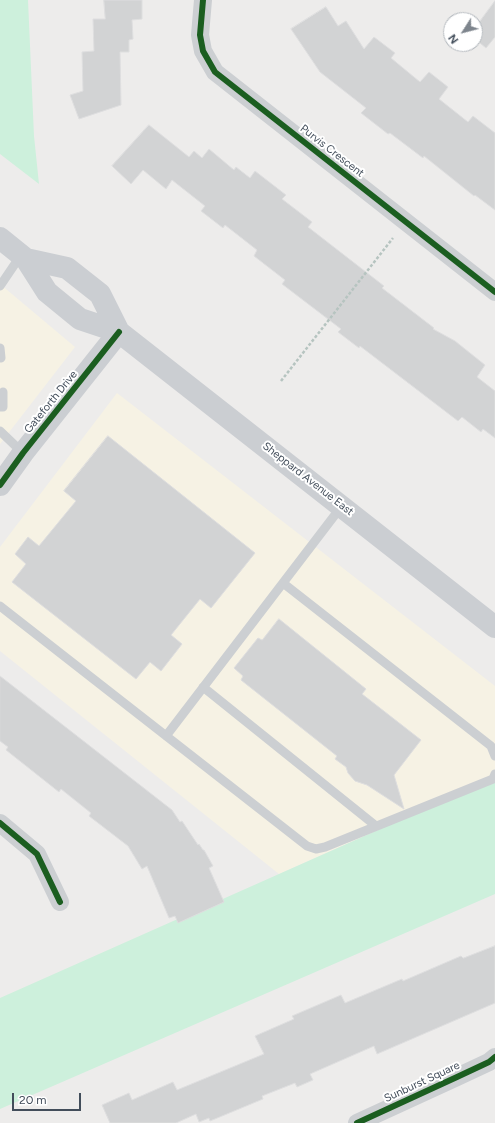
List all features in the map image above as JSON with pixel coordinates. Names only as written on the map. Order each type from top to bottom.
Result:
[{"type":"main road","name":"Sheppard Avenue East","points":[[0,238],[24,257],[47,292],[80,319],[119,332],[495,627]]},
{"type":"main road","name":"Sheppard Avenue East","points":[[24,257],[67,268],[100,294],[119,332]]},
{"type":"main road","name":"Gateforth Drive","points":[[0,486],[23,453],[119,332]]},
{"type":"street","name":"Purvis Crescent","points":[[203,0],[200,36],[203,51],[215,72],[495,292]]},
{"type":"street","points":[[0,823],[37,854],[60,902]]},
{"type":"street","name":"Sunburst Square","points":[[357,1123],[490,1062],[495,1058]]},
{"type":"lane","points":[[0,286],[24,257]]},
{"type":"lane","points":[[0,348],[1,358]]},
{"type":"lane","points":[[0,407],[4,407],[3,392]]},
{"type":"lane","points":[[0,431],[23,453]]},
{"type":"lane","points":[[166,736],[342,506]]},
{"type":"lane","points":[[283,583],[491,746],[495,756]]},
{"type":"lane","points":[[0,606],[307,846],[316,849],[325,847],[493,779],[495,774]]},
{"type":"lane","points":[[203,687],[376,826]]},
{"type":"path","points":[[281,381],[406,222]]},
{"type":"shaded area","points":[[0,284],[75,347],[0,444]]},
{"type":"shaded area","points":[[117,393],[495,686],[495,778],[279,874],[0,651],[0,547]]},
{"type":"green space","points":[[0,0],[28,0],[34,136],[39,184],[0,154]]},
{"type":"green space","points":[[495,778],[495,894],[0,1109],[0,998]]},
{"type":"building","points":[[104,0],[142,0],[142,19],[132,20],[133,39],[129,40],[129,52],[120,52],[121,105],[79,119],[70,95],[83,91],[82,52],[94,51],[93,19],[105,19]]},
{"type":"building","points":[[495,1],[495,37],[486,48],[483,46],[483,17]]},
{"type":"building","points":[[326,7],[338,26],[346,21],[364,49],[374,37],[395,53],[391,58],[420,82],[429,72],[448,87],[439,99],[468,122],[473,116],[495,133],[495,210],[475,195],[474,196],[424,156],[423,158],[361,113],[366,108],[320,72],[291,29]]},
{"type":"building","points":[[149,125],[189,157],[194,151],[202,158],[209,149],[234,170],[236,167],[250,178],[255,171],[286,195],[282,199],[312,222],[308,227],[384,286],[382,288],[434,328],[433,329],[455,341],[485,365],[477,377],[495,391],[495,438],[483,429],[481,432],[462,417],[458,421],[360,346],[359,348],[338,332],[341,329],[282,284],[285,280],[254,256],[257,250],[225,225],[223,228],[201,211],[205,206],[172,180],[166,189],[143,170],[131,184],[112,166]]},
{"type":"building","points":[[108,436],[255,553],[211,608],[200,599],[171,635],[182,644],[161,671],[150,662],[136,679],[12,582],[26,564],[15,554],[28,537],[39,546],[76,501],[64,491]]},
{"type":"building","points":[[279,619],[366,689],[362,694],[421,740],[394,775],[404,809],[367,785],[355,781],[348,773],[346,767],[335,759],[337,756],[241,680],[243,676],[234,668],[258,638],[262,640]]},
{"type":"building","points":[[0,676],[172,810],[180,822],[182,821],[198,845],[199,844],[204,850],[213,866],[209,868],[224,902],[178,923],[175,916],[169,918],[147,866],[142,869],[128,846],[89,816],[91,813],[61,789],[59,792],[6,750],[8,747],[0,741]]},
{"type":"building","points":[[495,946],[495,1003],[377,1054],[374,1046],[310,1074],[313,1080],[297,1087],[295,1083],[262,1096],[263,1099],[210,1121],[209,1118],[199,1122],[196,1114],[176,1123],[110,1123],[102,1105],[129,1093],[132,1100],[173,1082],[177,1090],[264,1054],[255,1036],[294,1019],[292,1016],[341,995],[345,1003],[402,979],[403,981],[461,956],[463,958]]},
{"type":"cycle path","points":[[203,0],[200,35],[203,51],[215,72],[495,292]]},
{"type":"cycle path","points":[[0,485],[23,453],[119,332]]},
{"type":"cycle path","points":[[0,823],[37,854],[60,902]]},
{"type":"cycle path","points":[[357,1123],[489,1062],[495,1057]]}]
